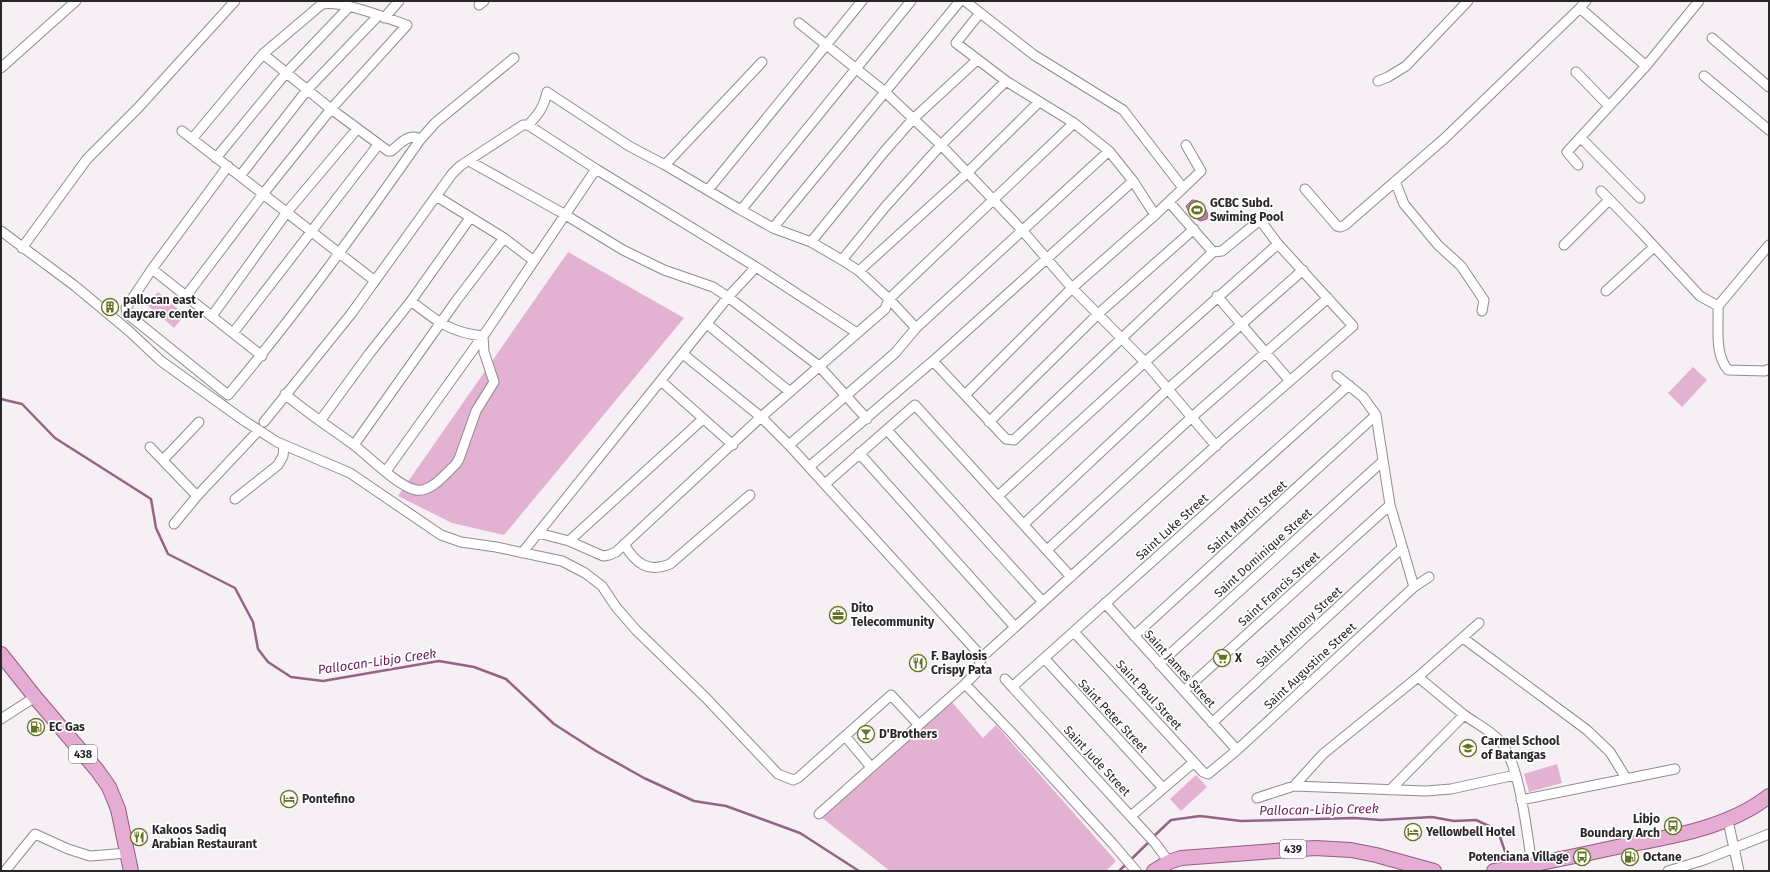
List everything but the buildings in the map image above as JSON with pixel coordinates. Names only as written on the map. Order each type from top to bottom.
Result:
[{"type":"main road","name":"438","points":[[1,654],[109,786],[118,809],[132,871]]},
{"type":"main road","points":[[1495,871],[1527,866],[1651,840],[1728,821],[1758,805],[1769,796]]},
{"type":"main road","name":"439","points":[[1154,871],[1169,862],[1193,856],[1315,848],[1351,850],[1376,855],[1434,871]]},
{"type":"street","points":[[1,68],[76,1]]},
{"type":"street","points":[[22,248],[87,159],[138,108],[235,1]]},
{"type":"street","points":[[708,190],[862,1]]},
{"type":"street","points":[[741,210],[911,1]]},
{"type":"street","points":[[773,228],[884,91],[960,1]]},
{"type":"street","points":[[965,1],[1034,55],[1123,110],[1183,188]]},
{"type":"street","points":[[1378,80],[1388,77],[1406,66],[1468,1]]},
{"type":"street","points":[[1578,165],[1567,152],[1646,66],[1699,1]]},
{"type":"street","points":[[240,176],[307,90],[397,2]]},
{"type":"street","points":[[186,296],[263,194],[331,109],[407,25],[349,7],[326,3],[322,4],[263,54],[192,139]]},
{"type":"street","points":[[1304,189],[1336,226],[1340,227],[1445,138],[1583,5],[1646,66]]},
{"type":"street","points":[[216,158],[286,73],[349,7]]},
{"type":"street","points":[[980,13],[956,43],[1006,81],[1074,124],[1109,151],[1133,181],[1155,215]]},
{"type":"street","points":[[799,23],[884,91],[968,172],[1022,230],[1072,288],[1145,362],[1216,446]]},
{"type":"street","points":[[1712,38],[1769,87]]},
{"type":"street","points":[[263,54],[378,145],[391,151],[411,136],[418,137],[420,140]]},
{"type":"street","points":[[228,166],[152,269],[126,308],[127,313],[228,395],[262,356],[340,254],[420,140],[435,123],[514,58]]},
{"type":"street","points":[[811,242],[884,152],[913,119],[977,60]]},
{"type":"street","points":[[665,165],[762,62]]},
{"type":"street","points":[[1576,72],[1609,106]]},
{"type":"street","points":[[1704,76],[1769,130]]},
{"type":"street","points":[[842,260],[886,206],[941,145],[1006,81]]},
{"type":"street","points":[[264,422],[285,394],[347,319],[452,174],[460,166],[519,126],[528,125],[538,116],[544,104],[547,92],[629,146],[665,165],[741,210],[773,228],[811,242],[842,260],[859,271],[889,299],[916,328]]},
{"type":"street","points":[[859,271],[968,172],[1039,102]]},
{"type":"street","points":[[538,533],[569,541],[603,556],[616,552],[761,417],[885,309],[889,299],[1074,124]]},
{"type":"street","points":[[528,125],[596,169],[756,267],[857,333]]},
{"type":"street","points":[[212,316],[287,212],[357,129]]},
{"type":"street","points":[[182,130],[216,158],[375,280]]},
{"type":"street","points":[[1581,138],[1640,198]]},
{"type":"street","points":[[233,333],[378,145]]},
{"type":"street","points":[[965,395],[1072,288],[1155,215],[1201,171],[1186,145]]},
{"type":"street","points":[[789,445],[895,353],[916,328],[1109,151]]},
{"type":"street","points":[[469,161],[564,214],[623,250],[664,270],[713,287],[819,366],[844,396],[867,419]]},
{"type":"street","points":[[386,471],[483,336],[564,214],[596,169]]},
{"type":"street","points":[[810,466],[867,419],[1133,181]]},
{"type":"street","points":[[1395,181],[1404,204],[1438,245],[1461,266],[1476,286],[1484,300],[1482,311]]},
{"type":"street","points":[[1601,191],[1700,296],[1718,306]]},
{"type":"street","points":[[436,196],[504,238],[534,261]]},
{"type":"street","points":[[1564,246],[1609,200]]},
{"type":"street","points":[[1169,202],[1213,252]]},
{"type":"street","points":[[320,421],[368,354],[411,301],[470,218]]},
{"type":"street","points":[[819,814],[918,724],[965,684],[976,673],[982,657],[1216,446],[1353,326],[1278,244],[1260,220],[1222,251],[1213,252],[1014,440],[1006,439],[933,360]]},
{"type":"street","points":[[989,422],[1098,314],[1194,229]]},
{"type":"street","points":[[1,231],[80,291],[129,331],[161,361],[258,430],[284,445],[350,473],[441,535],[461,542],[522,552],[562,561],[585,573],[602,586],[616,607],[636,630],[701,693],[778,774],[793,780],[798,778],[891,695],[918,724]]},
{"type":"street","points":[[354,445],[504,238]]},
{"type":"street","points":[[998,496],[1217,296],[1278,244]]},
{"type":"street","points":[[1769,245],[1718,306],[1719,354],[1722,364],[1728,370],[1764,371],[1769,369]]},
{"type":"street","points":[[1606,291],[1654,246]]},
{"type":"street","points":[[522,552],[728,297],[756,267]]},
{"type":"street","points":[[152,269],[262,356]]},
{"type":"street","points":[[1024,524],[1168,388],[1303,270]]},
{"type":"street","points":[[1217,296],[1290,381]]},
{"type":"street","points":[[1047,550],[1192,417],[1328,298]]},
{"type":"street","points":[[411,301],[441,323],[455,331],[483,336]]},
{"type":"street","points":[[707,324],[790,392]]},
{"type":"street","points":[[285,394],[404,484],[417,491],[427,489],[456,464],[476,410],[494,382],[484,352],[483,336]]},
{"type":"street","points":[[683,354],[761,417],[810,466],[982,657]]},
{"type":"street","points":[[1337,376],[1363,397],[1376,415],[1390,505],[1414,587]]},
{"type":"street","points":[[661,381],[732,445]]},
{"type":"street","name":"Saint Luke Street","points":[[1012,687],[1349,385]]},
{"type":"street","points":[[825,484],[915,405],[1071,576]]},
{"type":"street","name":"Saint Martin Street","points":[[1134,636],[1376,415]]},
{"type":"street","points":[[569,541],[703,419]]},
{"type":"street","points":[[162,460],[199,422]]},
{"type":"street","points":[[174,524],[197,496],[258,430]]},
{"type":"street","points":[[887,430],[1043,602]]},
{"type":"street","points":[[235,499],[278,465],[283,456],[284,445]]},
{"type":"street","points":[[150,447],[197,496]]},
{"type":"street","points":[[859,453],[1015,627]]},
{"type":"street","name":"Saint Dominique Street","points":[[1159,664],[1383,461]]},
{"type":"street","points":[[624,544],[628,552],[641,565],[659,568],[670,564],[750,495]]},
{"type":"street","name":"Saint Francis Street","points":[[1184,691],[1390,505]]},
{"type":"street","name":"Saint Anthony Street","points":[[1212,723],[1402,548]]},
{"type":"street","name":"Saint Augustine Street","points":[[1208,774],[1237,750],[1414,587],[1429,577]]},
{"type":"street","name":"Saint James Street","points":[[1105,603],[1237,750]]},
{"type":"street","points":[[1294,786],[1323,754],[1418,677],[1479,623]]},
{"type":"street","name":"Saint Paul Street","points":[[1074,632],[1194,762],[1208,774]]},
{"type":"street","points":[[1463,638],[1587,730],[1610,752],[1626,778]]},
{"type":"street","name":"Saint Peter Street","points":[[1045,659],[1164,788]]},
{"type":"street","points":[[1418,677],[1464,715],[1491,732],[1506,750],[1515,775],[1521,800],[1527,866]]},
{"type":"street","name":"Saint Jude Street","points":[[1005,679],[1141,827],[1169,862]]},
{"type":"street","points":[[965,684],[1134,868]]},
{"type":"street","points":[[1,719],[35,697]]},
{"type":"street","points":[[1390,790],[1464,715]]},
{"type":"street","points":[[845,736],[871,767]]},
{"type":"street","points":[[1131,816],[1194,762]]},
{"type":"street","points":[[1521,800],[1675,769]]},
{"type":"street","points":[[1257,798],[1294,786],[1426,791],[1451,789],[1515,775]]},
{"type":"street","points":[[1728,821],[1739,871]]},
{"type":"street","points":[[5,871],[35,834],[85,855],[99,856],[128,852]]},
{"type":"street","points":[[1668,871],[1704,860],[1769,834]]},
{"type":"shaded area","name":"GCBC Subd. Swiming Pool","points":[[1192,200],[1203,204],[1208,215],[1207,219],[1200,221],[1190,214],[1186,206]]},
{"type":"shaded area","points":[[568,252],[684,318],[504,535],[452,523],[398,496]]},
{"type":"shaded area","points":[[158,292],[185,315],[174,328],[147,305]]},
{"type":"shaded area","points":[[1693,367],[1707,380],[1682,407],[1668,393]]},
{"type":"shaded area","points":[[951,701],[983,738],[996,725],[1116,861],[1106,871],[890,871],[821,817]]},
{"type":"shaded area","points":[[1557,764],[1562,783],[1529,792],[1524,774]]},
{"type":"shaded area","points":[[1196,775],[1207,787],[1181,811],[1170,799]]},
{"type":"waterway","name":"Pallocan-Libjo Creek","points":[[1,399],[22,404],[55,438],[151,499],[156,528],[168,554],[235,588],[253,622],[258,649],[268,662],[291,677],[323,681],[439,661],[474,667],[506,679],[554,724],[596,751],[644,778],[694,801],[726,806],[800,833],[859,871]]},
{"type":"waterway","name":"Pallocan-Libjo Creek","points":[[1153,837],[1171,820],[1200,816],[1241,821],[1354,818],[1381,820],[1432,817],[1454,821],[1476,820],[1489,826],[1499,834],[1509,863]]},
{"type":"waterway","name":"Pallocan-Libjo Creek","points":[[1119,871],[1150,841]]},
{"type":"place","name":"GCBC Subd. Swiming Pool","points":[[1197,210]]},
{"type":"place","name":"pallocan east daycare center","points":[[110,307]]},
{"type":"place","name":"Dito Telecommunity","points":[[838,615]]},
{"type":"place","name":"X","points":[[1222,658]]},
{"type":"place","name":"F. Baylosis Crispy Pata","points":[[918,663]]},
{"type":"place","name":"EC Gas","points":[[36,727]]},
{"type":"place","name":"D'Brothers","points":[[866,734]]},
{"type":"place","name":"Carmel School of Batangas","points":[[1468,748]]},
{"type":"place","name":"Pontefino","points":[[289,799]]},
{"type":"place","name":"Libjo Boundary Arch","points":[[1673,826]]},
{"type":"place","name":"Yellowbell Hotel","points":[[1413,832]]},
{"type":"place","name":"Kakoos Sadiq Arabian Restaurant","points":[[139,837]]},
{"type":"place","name":"Potenciana Village","points":[[1582,857]]},
{"type":"place","name":"Octane","points":[[1630,857]]}]
